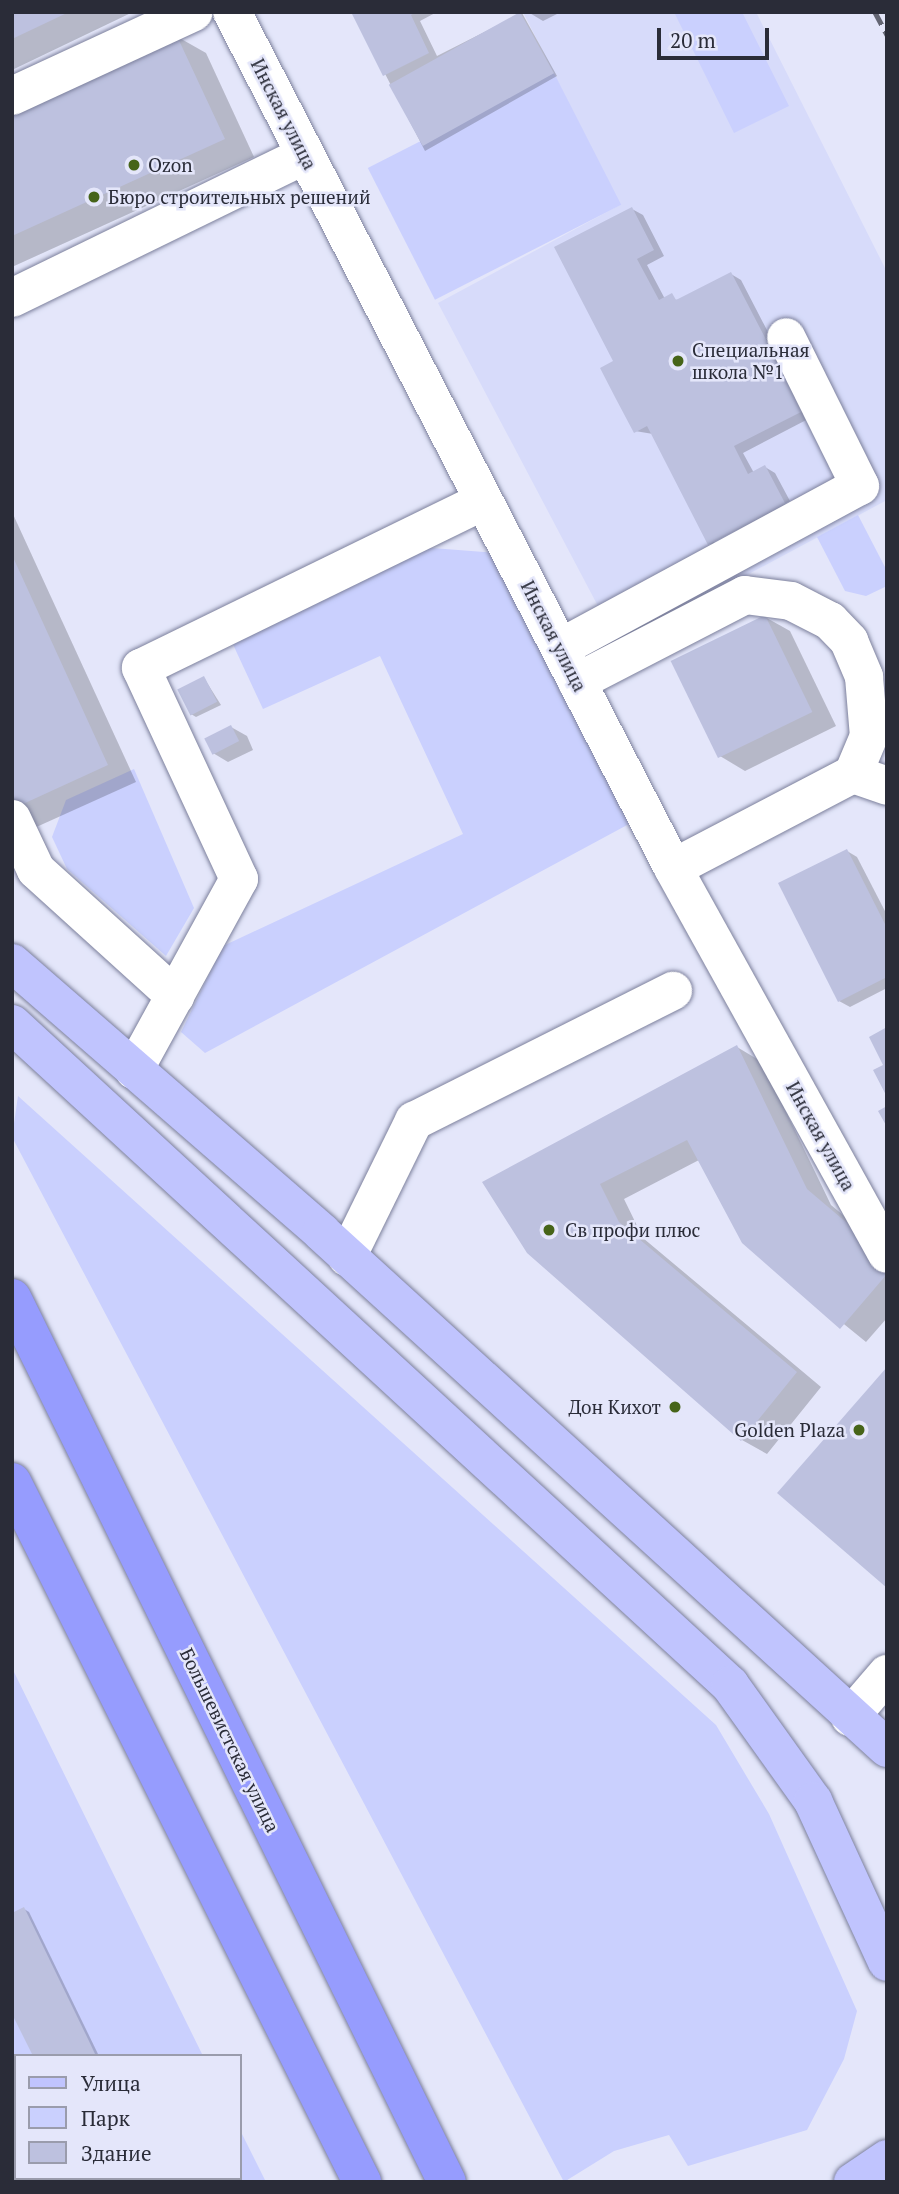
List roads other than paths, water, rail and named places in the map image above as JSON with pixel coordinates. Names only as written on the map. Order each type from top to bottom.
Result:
[{"type":"highway","name":"Большевистская улица","points":[[12,1298],[447,2182]]},
{"type":"highway","points":[[12,1482],[356,2178]]},
{"type":"main road","points":[[12,963],[347,1257],[887,1748]]},
{"type":"main road","points":[[17,1032],[730,1685],[813,1801],[887,1962]]},
{"type":"main road","points":[[853,2182],[886,2158]]},
{"type":"street","points":[[12,96],[194,12]]},
{"type":"street","name":"Инская улица","points":[[232,12],[673,868],[887,1255]]},
{"type":"street","points":[[12,298],[305,155]]},
{"type":"street","points":[[559,648],[860,486],[786,337]]},
{"type":"street","points":[[134,1070],[239,879],[141,667],[484,501]]},
{"type":"street","points":[[577,682],[745,595],[766,594],[830,621],[849,641],[864,677],[870,780],[673,868]]},
{"type":"street","points":[[12,819],[36,870],[174,996]]},
{"type":"street","points":[[347,1257],[414,1121],[673,991]]},
{"type":"street","points":[[850,1717],[887,1674]]},
{"type":"railway","points":[[875,12],[887,35]]},
{"type":"place","name":"Ozon","points":[[134,165]]},
{"type":"place","name":"Бюро строительных решений","points":[[94,197]]},
{"type":"place","name":"Специальная школа №1","points":[[678,361]]},
{"type":"place","name":"Св профи плюс","points":[[549,1230]]},
{"type":"place","name":"Дон Кихот","points":[[675,1407]]},
{"type":"place","name":"Golden Plaza","points":[[859,1430]]}]
